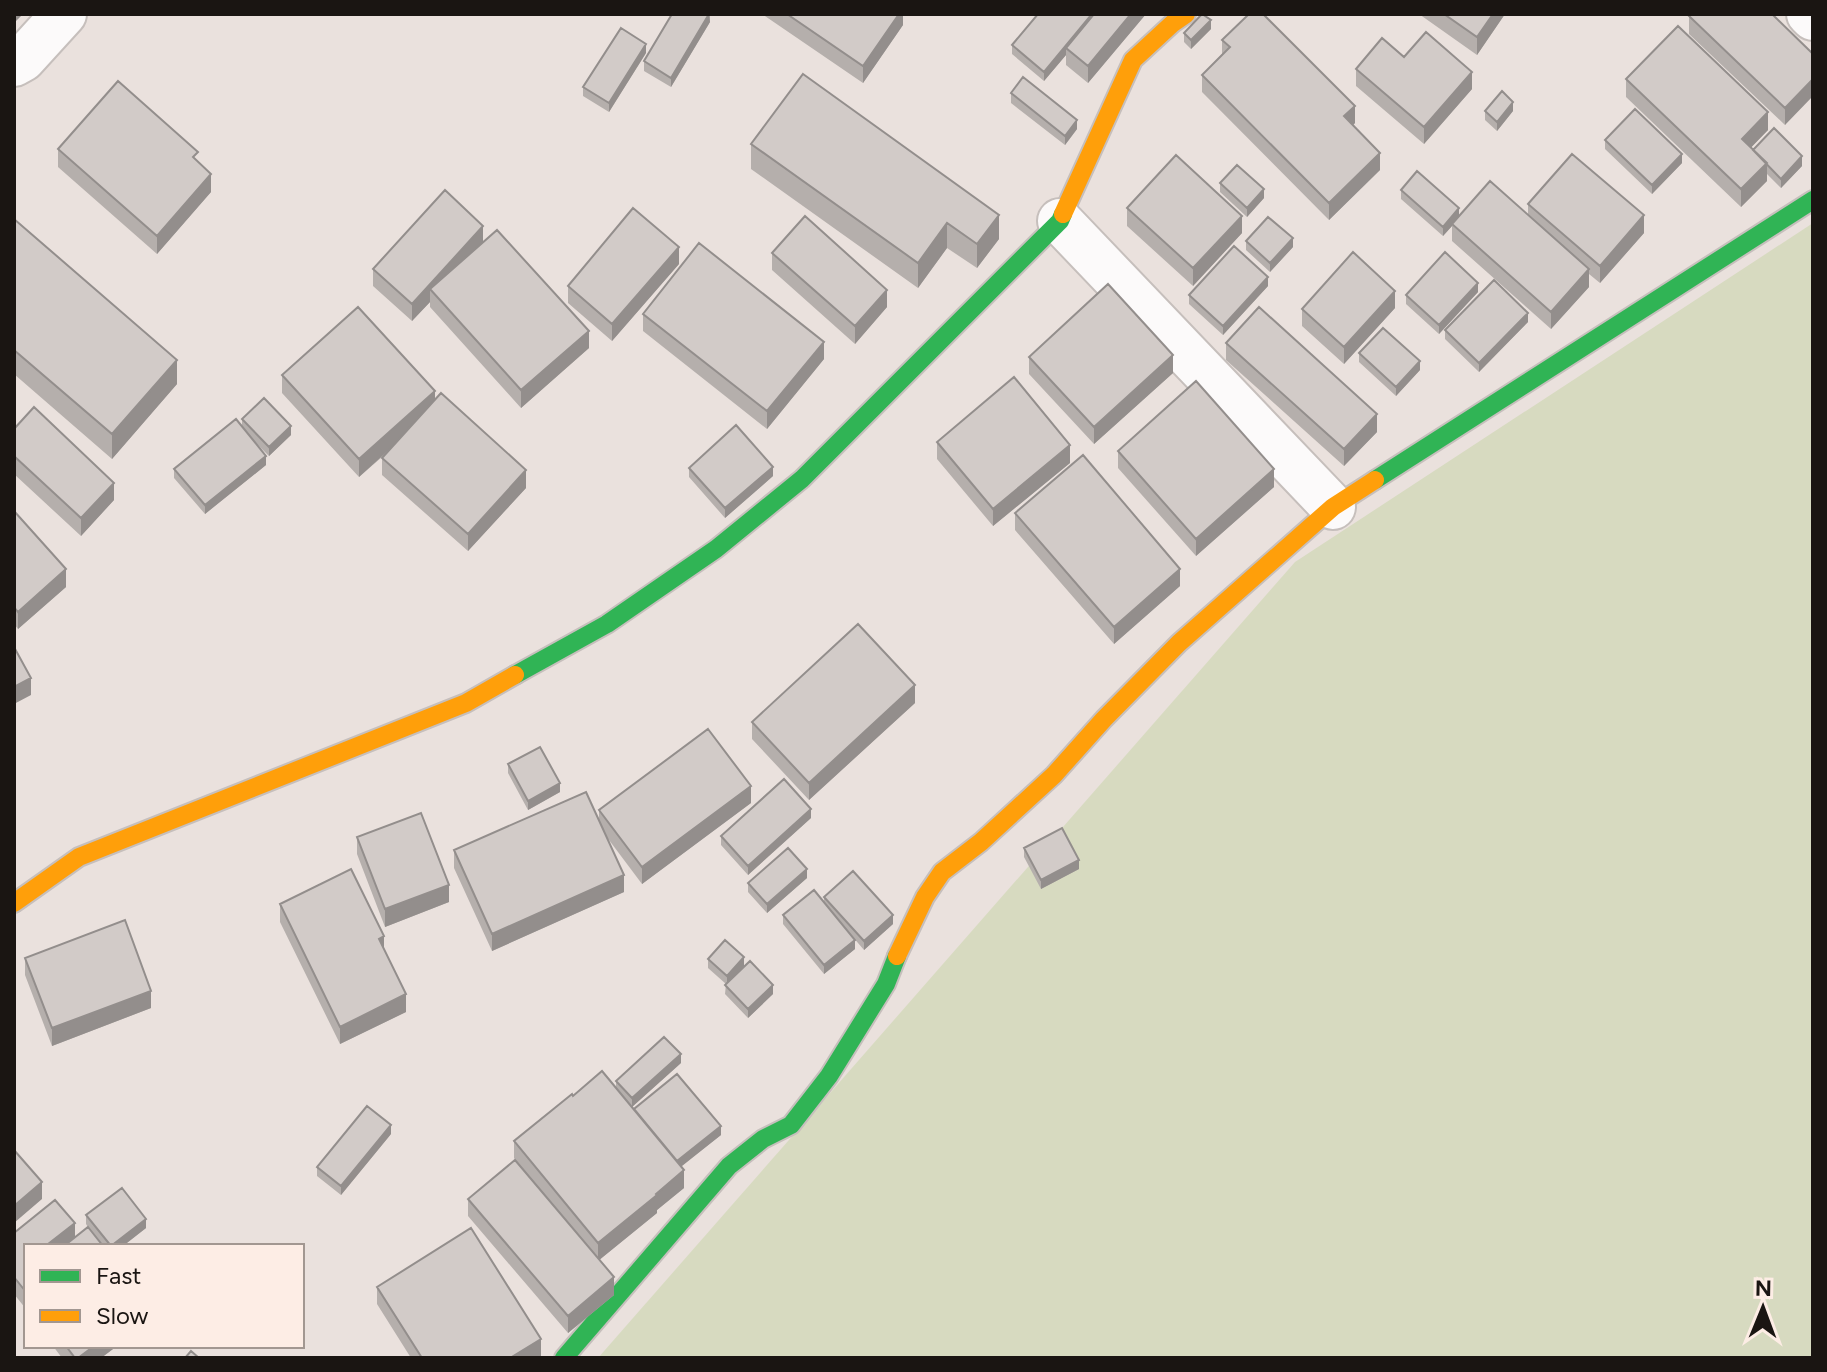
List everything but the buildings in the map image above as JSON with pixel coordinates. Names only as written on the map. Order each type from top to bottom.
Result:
[{"type":"street","points":[[14,64],[23,59],[64,14]]},
{"type":"street","points":[[14,903],[79,857],[466,703],[607,624],[716,549],[802,479],[1060,221],[1133,60],[1186,14]]},
{"type":"street","points":[[564,1358],[729,1166],[763,1139],[791,1125],[812,1099],[886,984],[925,897],[942,872],[981,842],[1054,775],[1179,643],[1333,507],[1813,200]]},
{"type":"street","points":[[1060,221],[1333,507]]},
{"type":"green space","points":[[1813,223],[1813,1358],[598,1358],[1295,562]]},
{"type":"traffic: fast","points":[[1375,480],[1813,200]]},
{"type":"traffic: fast","points":[[515,675],[607,624],[716,549],[802,479],[1060,221],[1063,214]]},
{"type":"traffic: fast","points":[[564,1358],[729,1166],[763,1139],[791,1125],[829,1076],[886,984],[897,956]]},
{"type":"traffic: slow","points":[[1063,214],[1133,60],[1186,14]]},
{"type":"traffic: slow","points":[[897,956],[925,897],[942,872],[981,842],[1054,775],[1179,643],[1333,507],[1375,480]]},
{"type":"traffic: slow","points":[[14,903],[79,857],[466,703],[515,675]]}]
